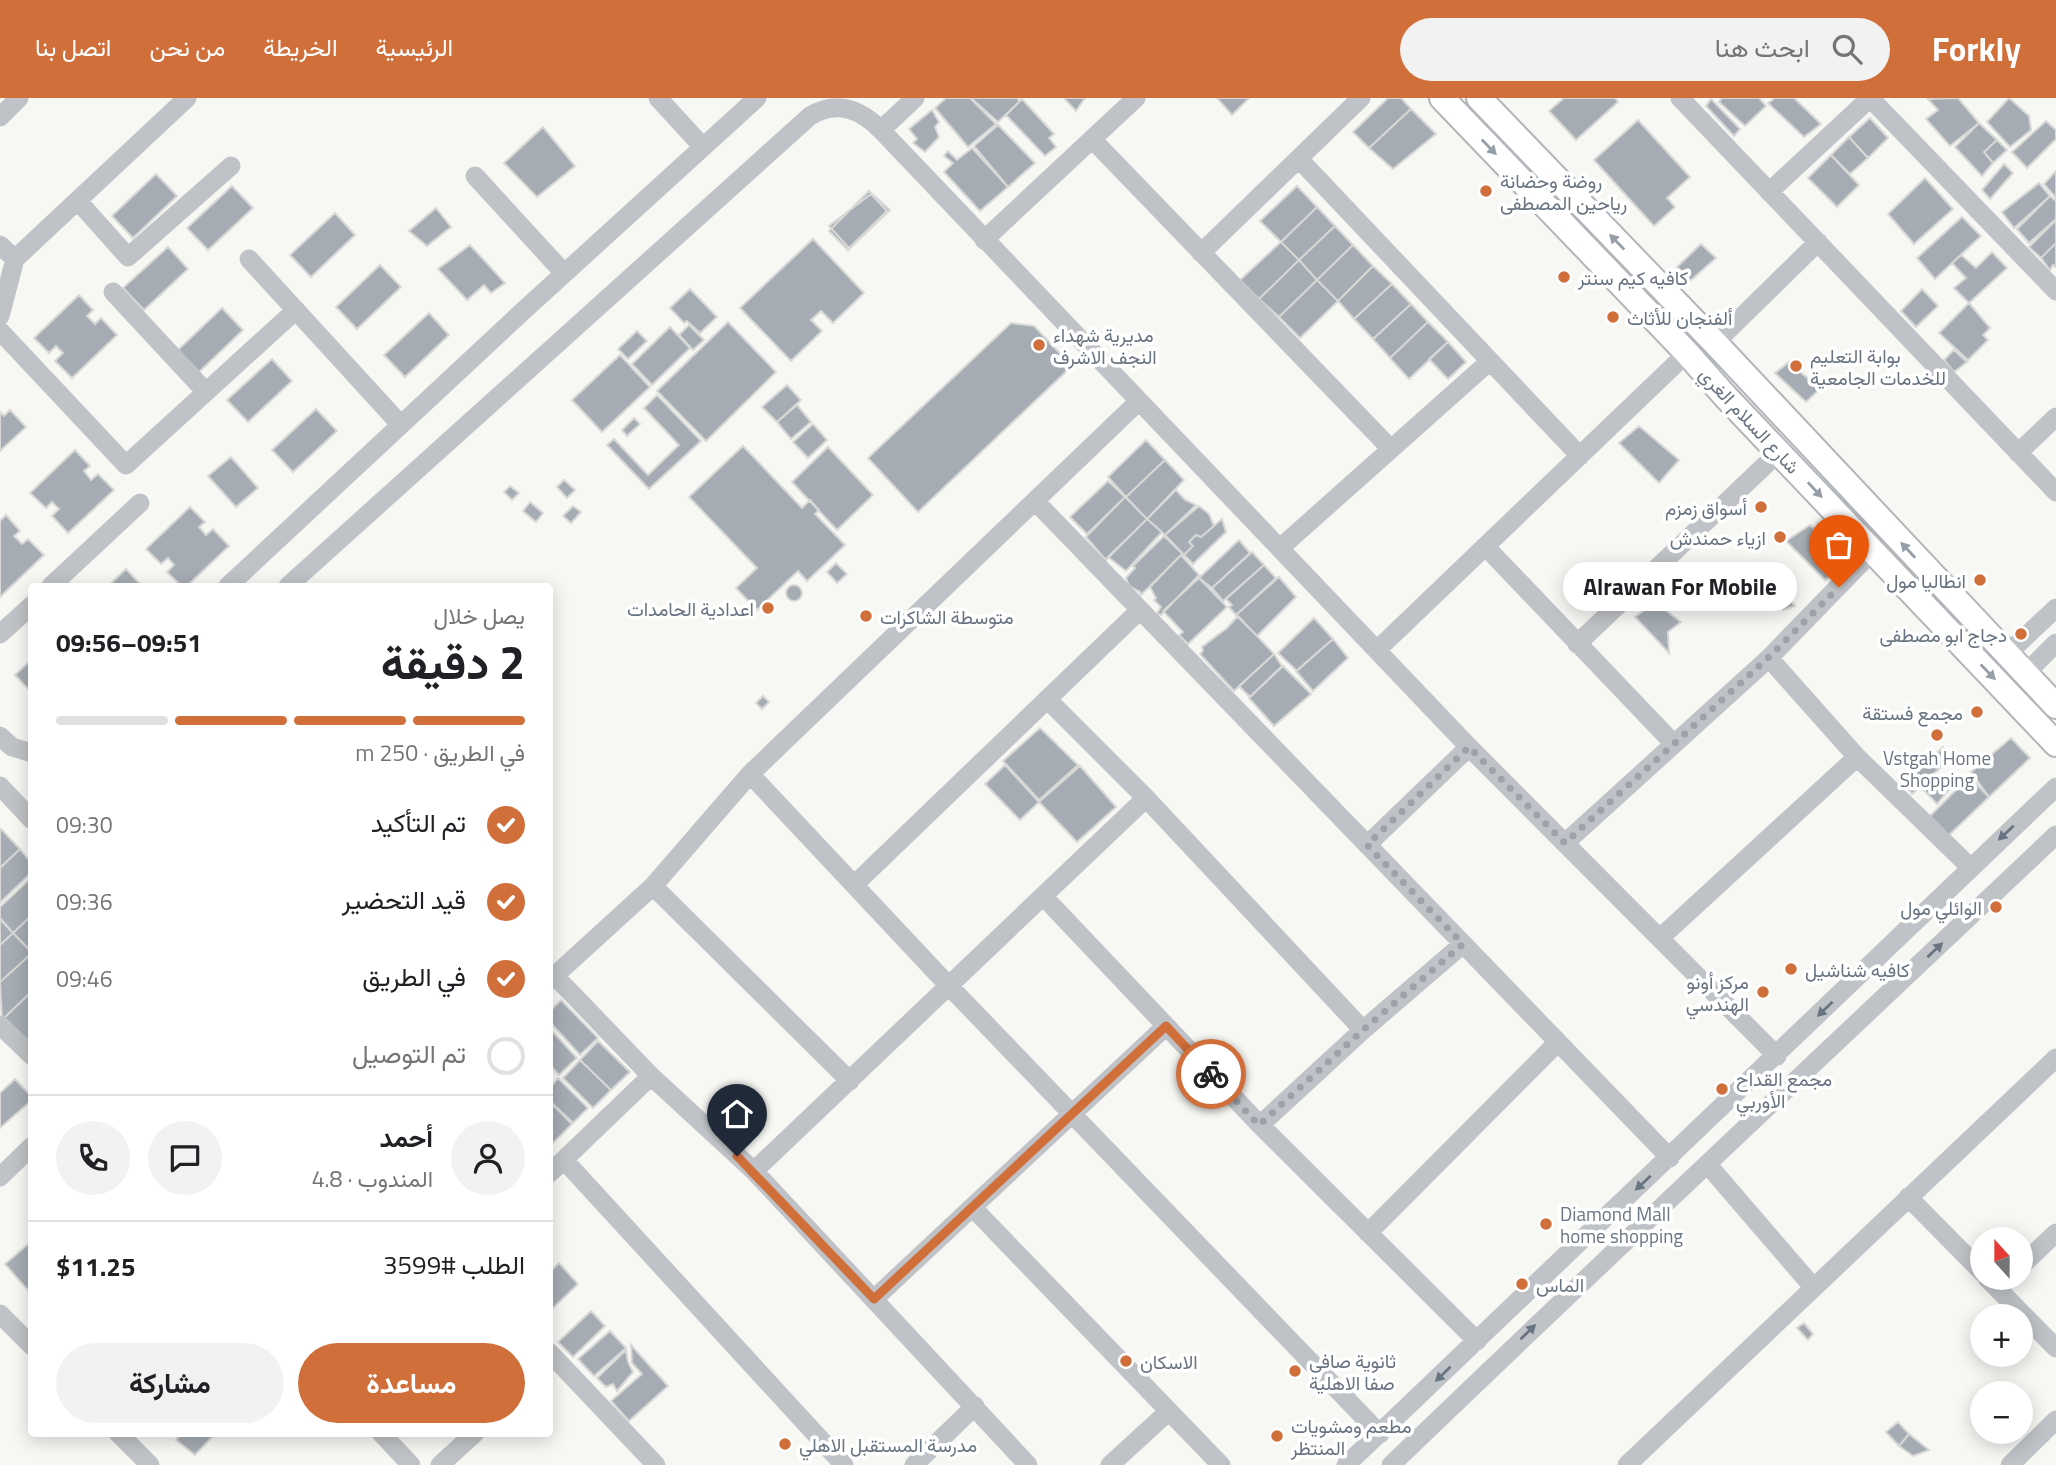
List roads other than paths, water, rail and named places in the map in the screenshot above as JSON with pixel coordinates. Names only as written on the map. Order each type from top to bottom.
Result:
[{"type":"main road","name":"شارع السلام الغري","points":[[1442,98],[2056,744]]},
{"type":"main road","name":"شارع السلام الغري","points":[[1479,98],[1715,343],[2056,706]]},
{"type":"main road","points":[[1725,396],[1745,377]]},
{"type":"street","points":[[0,117],[19,98]]},
{"type":"street","points":[[0,316],[15,259],[187,98]]},
{"type":"street","points":[[658,98],[703,147]]},
{"type":"street","points":[[231,583],[400,424],[757,98]]},
{"type":"street","points":[[881,130],[915,98]]},
{"type":"street","points":[[984,240],[1136,98]]},
{"type":"street","points":[[1201,253],[1361,98]]},
{"type":"street","points":[[1681,98],[2056,492]]},
{"type":"street","points":[[1769,192],[1870,98],[2056,291]]},
{"type":"street","points":[[291,583],[810,116],[828,108],[848,108],[867,117],[881,130],[1469,747],[1777,1056]]},
{"type":"street","points":[[1092,139],[1391,449]]},
{"type":"street","points":[[1299,159],[1580,456]]},
{"type":"street","points":[[78,201],[128,257],[231,166]]},
{"type":"street","points":[[475,176],[564,273]]},
{"type":"street","points":[[1715,343],[1818,242]]},
{"type":"street","points":[[0,244],[15,259]]},
{"type":"street","points":[[249,259],[400,424]]},
{"type":"street","points":[[113,292],[206,392]]},
{"type":"street","points":[[0,331],[126,464],[296,310]]},
{"type":"street","points":[[1377,650],[1687,353]]},
{"type":"street","points":[[1280,548],[1490,360]]},
{"type":"street","points":[[553,977],[653,886],[750,774],[1139,401]]},
{"type":"street","points":[[2018,453],[2056,417]]},
{"type":"street","points":[[1577,644],[1779,452]]},
{"type":"street","points":[[1035,502],[1670,1158]]},
{"type":"street","points":[[54,583],[140,503]]},
{"type":"street","points":[[1485,545],[1674,744]]},
{"type":"street","points":[[1565,843],[1769,657],[1873,551]]},
{"type":"street","points":[[2007,654],[2056,608]]},
{"type":"street","points":[[0,635],[28,609]]},
{"type":"street","points":[[854,885],[1140,610]]},
{"type":"street","points":[[2025,674],[2056,643]]},
{"type":"street","points":[[1769,657],[1857,757],[1970,867]]},
{"type":"street","points":[[1047,699],[1146,798],[1363,1030]]},
{"type":"street","points":[[0,736],[12,747],[28,752]]},
{"type":"street","points":[[1367,845],[1469,747]]},
{"type":"street","points":[[1660,938],[1857,757]]},
{"type":"street","points":[[750,774],[949,986],[1380,1434]]},
{"type":"street","points":[[0,786],[28,816]]},
{"type":"street","points":[[1346,1465],[2056,787]]},
{"type":"street","points":[[754,1171],[1146,798]]},
{"type":"street","points":[[1391,1465],[1576,1286],[1708,1165],[2056,835]]},
{"type":"street","points":[[653,886],[849,1081]]},
{"type":"street","points":[[1043,896],[1259,1125],[1477,1341]]},
{"type":"street","points":[[1259,1125],[1463,944]]},
{"type":"street","points":[[553,979],[651,1076],[754,1171],[1028,1465]]},
{"type":"street","points":[[0,1025],[28,1052]]},
{"type":"street","points":[[874,1299],[1166,1026]]},
{"type":"street","points":[[1368,1233],[1558,1042]]},
{"type":"street","points":[[1627,1465],[2056,1058]]},
{"type":"street","points":[[553,1170],[651,1076]]},
{"type":"street","points":[[0,1177],[28,1150]]},
{"type":"street","points":[[564,1160],[844,1465]]},
{"type":"street","points":[[1708,1165],[1813,1287]]},
{"type":"street","points":[[1908,1197],[1970,1260]]},
{"type":"street","points":[[973,1208],[1221,1465]]},
{"type":"street","points":[[2034,1254],[2056,1233]]},
{"type":"street","points":[[1556,1264],[1576,1286]]},
{"type":"street","points":[[2006,1290],[2056,1348]]},
{"type":"street","points":[[0,1314],[28,1342]]},
{"type":"street","points":[[553,1360],[656,1465]]},
{"type":"street","points":[[914,1465],[975,1406]]},
{"type":"street","points":[[1110,1465],[1169,1411]]},
{"type":"street","points":[[2010,1465],[2056,1420]]},
{"type":"street","points":[[122,1437],[150,1465]]},
{"type":"street","points":[[386,1437],[411,1465]]},
{"type":"street","points":[[440,1465],[471,1437]]},
{"type":"place","name":"روضة وحضانة رياحين المصطفى","points":[[1486,191]]},
{"type":"place","name":"كافيه كيم سنتر","points":[[1564,277]]},
{"type":"place","name":"ألفنجان للأثاث","points":[[1613,317]]},
{"type":"place","name":"مديرية شهداء النجف الاشرف","points":[[1039,345]]},
{"type":"place","name":"بوابة التعليم للخدمات الجامعية","points":[[1796,366]]},
{"type":"place","name":"أسواق زمزم","points":[[1761,507]]},
{"type":"place","name":"ازياء حمندش","points":[[1780,537]]},
{"type":"place","name":"انطاليا مول","points":[[1980,580]]},
{"type":"place","name":"Alrawan For Mobile","points":[[1839,587]]},
{"type":"place","name":"اعدادية الحامدات","points":[[768,608]]},
{"type":"place","name":"متوسطة الشاكرات","points":[[866,616]]},
{"type":"place","name":"دجاج ابو مصطفى","points":[[2021,634]]},
{"type":"place","name":"مجمع فستقة","points":[[1977,712]]},
{"type":"place","name":"Vstgah Home Shopping","points":[[1937,735]]},
{"type":"place","name":"الوائلي مول","points":[[1996,907]]},
{"type":"place","name":"كافيه شناشيل","points":[[1791,969]]},
{"type":"place","name":"مركز أونو الهندسي","points":[[1763,992]]},
{"type":"place","name":"مجمع القداح الأوربي","points":[[1722,1089]]},
{"type":"place","name":"Diamond Mall home shopping","points":[[1546,1224]]},
{"type":"place","name":"الماس","points":[[1522,1284]]},
{"type":"place","name":"الاسكان","points":[[1126,1361]]},
{"type":"place","name":"ثانوية صافي صفا الاهلية","points":[[1295,1371]]},
{"type":"place","name":"مطعم ومشويات المنتظر","points":[[1277,1436]]},
{"type":"place","name":"مدرسة المستقبل الاهلي","points":[[785,1444]]}]
